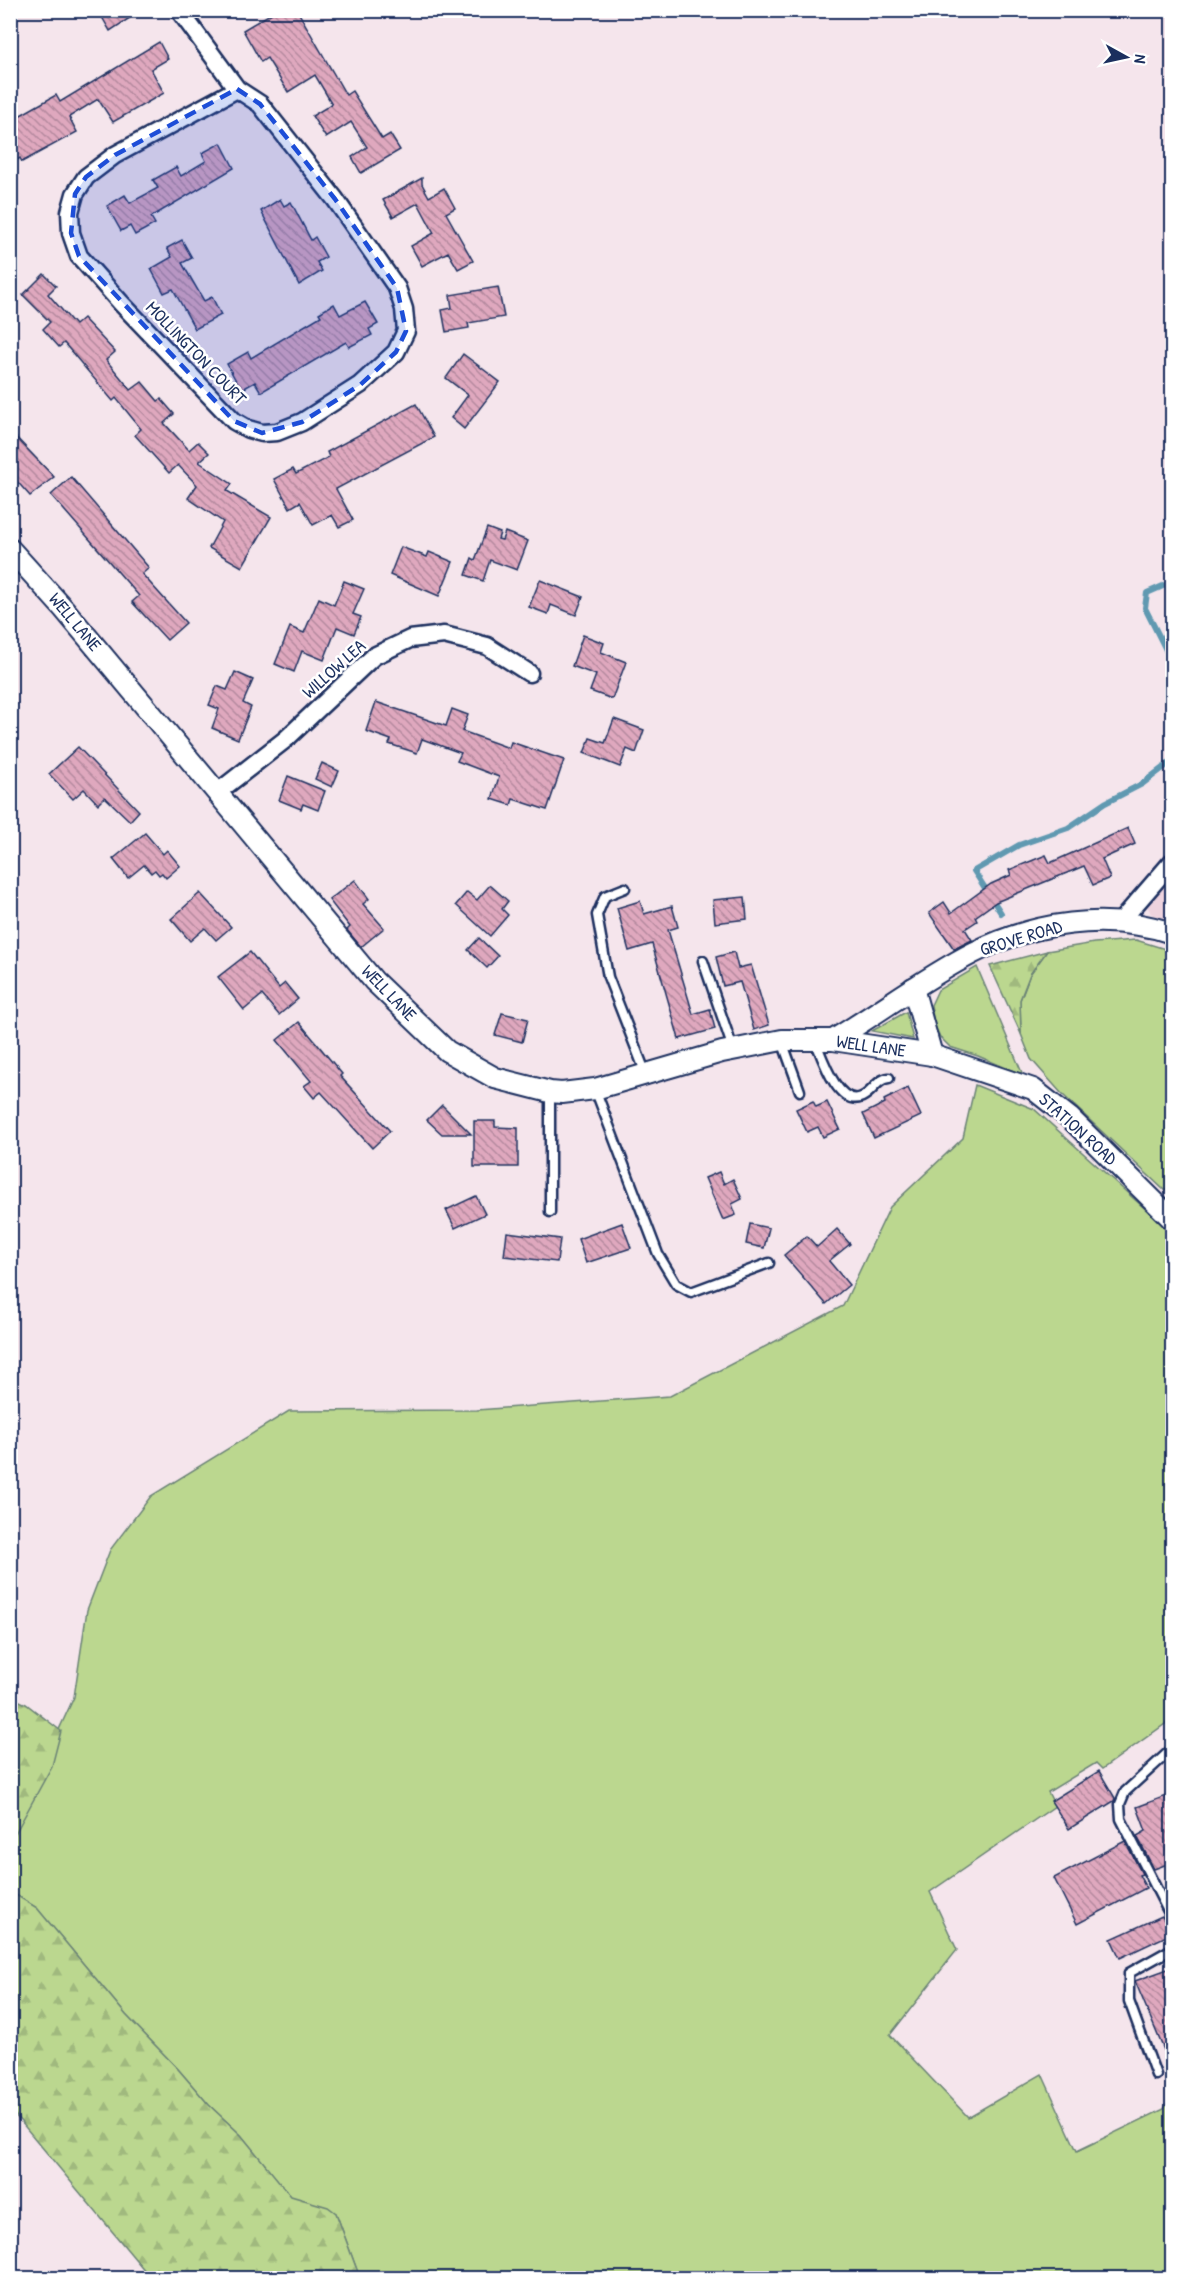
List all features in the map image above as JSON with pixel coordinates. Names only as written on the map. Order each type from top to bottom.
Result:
[{"type":"street","name":"MOLLINGTON COURT","points":[[179,10],[237,89],[260,104],[335,199],[397,288],[404,309],[406,330],[396,352],[360,385],[302,422],[277,432],[262,433],[248,429],[234,421],[79,256],[71,233],[70,212],[75,194],[86,177],[115,155],[237,89]]},
{"type":"street","name":"WELL LANE","points":[[10,549],[64,609],[374,981],[447,1051],[495,1078],[550,1092],[595,1089],[733,1049],[782,1040],[824,1040],[932,1055]]},
{"type":"street","name":"WILLOW LEA","points":[[218,792],[286,739],[374,656],[410,639],[444,635],[487,646],[529,673]]},
{"type":"street","points":[[1120,922],[1173,862]]},
{"type":"street","name":"GROVE ROAD","points":[[824,1040],[876,1014],[913,988],[974,953],[1038,929],[1075,922],[1120,922],[1173,933]]},
{"type":"street","points":[[913,988],[932,1055]]},
{"type":"street","name":"STATION ROAD","points":[[932,1055],[1033,1089],[1070,1118],[1173,1219]]},
{"type":"lane","points":[[625,888],[605,896],[597,915],[608,977],[646,1075]]},
{"type":"lane","points":[[703,961],[733,1049]]},
{"type":"lane","points":[[782,1040],[800,1091]]},
{"type":"lane","points":[[824,1040],[833,1082],[841,1093],[852,1099],[862,1098],[884,1078],[889,1078]]},
{"type":"lane","points":[[595,1089],[658,1254],[676,1284],[691,1292],[769,1263]]},
{"type":"lane","points":[[550,1092],[550,1212]]},
{"type":"lane","points":[[1173,1749],[1125,1792],[1120,1804],[1121,1819],[1173,1919]]},
{"type":"lane","points":[[1156,2075],[1129,2001],[1129,1973],[1173,1949]]},
{"type":"highlighted area","points":[[237,89],[260,104],[335,199],[397,288],[406,331],[396,352],[360,385],[302,422],[262,433],[234,421],[79,256],[71,233],[75,194],[86,177],[115,155]]},
{"type":"shaded area","points":[[1172,879],[1172,922],[1151,914],[1147,905]]},
{"type":"green space","points":[[1136,940],[1172,951],[1172,1186],[1164,1190],[1062,1094],[1031,1059],[1021,1034],[1020,1000],[1030,974],[1047,951],[1094,943]]},
{"type":"green space","points":[[1047,951],[1030,974],[1020,1000],[1021,1034],[990,966]]},
{"type":"green space","points":[[977,967],[1023,1075],[950,1047],[940,1037],[934,1024],[931,1005],[938,990]]},
{"type":"green space","points":[[906,1012],[913,1039],[872,1031]]},
{"type":"green space","points":[[975,1085],[1034,1109],[1172,1233],[1172,1719],[1102,1769],[1096,1763],[1048,1792],[1055,1806],[930,1892],[957,1950],[890,2035],[968,2117],[1042,2074],[1077,2151],[1164,2109],[1172,2096],[1172,2278],[360,2278],[336,2213],[291,2197],[241,2135],[209,2105],[126,2015],[37,1908],[11,1892],[10,1836],[74,1697],[87,1610],[110,1550],[151,1496],[289,1411],[477,1410],[670,1396],[843,1306],[890,1207],[963,1138]]},
{"type":"green space","points":[[11,1697],[26,1704],[61,1731],[52,1766],[11,1841]]},
{"type":"green space","points":[[11,1892],[37,1908],[126,2015],[209,2105],[241,2135],[291,2196],[328,2207],[336,2213],[360,2278],[151,2278],[11,2110]]},
{"type":"building","points":[[98,10],[142,10],[110,31]]},
{"type":"building","points":[[277,10],[297,10],[346,95],[352,91],[382,139],[390,134],[400,150],[361,173],[352,157],[367,147],[351,122],[326,138],[312,116],[332,104],[315,75],[288,92],[267,58],[261,62],[243,30]]},
{"type":"building","points":[[159,42],[168,59],[151,69],[164,93],[113,122],[98,99],[69,117],[77,132],[22,162],[20,158],[10,164],[10,121],[56,95],[60,102]]},
{"type":"building","points":[[221,143],[234,168],[151,217],[155,224],[135,235],[130,226],[121,231],[107,206],[125,195],[130,203],[158,188],[153,180],[176,167],[181,176],[206,161],[202,153]]},
{"type":"building","points":[[422,178],[422,184],[429,197],[444,188],[455,208],[446,213],[473,261],[458,269],[448,252],[422,266],[411,246],[434,233],[418,203],[393,217],[383,200]]},
{"type":"building","points":[[280,199],[284,206],[291,202],[311,240],[315,237],[326,257],[317,262],[322,271],[299,285],[261,211]]},
{"type":"building","points":[[182,240],[192,258],[182,263],[204,301],[212,297],[221,315],[195,329],[173,289],[164,293],[151,269],[172,257],[167,248]]},
{"type":"building","points":[[44,274],[56,286],[48,294],[75,325],[83,318],[115,352],[106,360],[131,390],[142,382],[158,401],[161,399],[174,414],[164,423],[189,450],[198,442],[209,453],[199,462],[232,484],[227,491],[271,517],[242,567],[209,548],[223,522],[188,498],[197,485],[178,465],[169,473],[135,435],[141,429],[116,398],[113,401],[64,343],[59,347],[43,329],[50,322],[23,295]]},
{"type":"building","points":[[498,287],[504,317],[468,323],[469,328],[446,332],[442,310],[452,308],[450,295]]},
{"type":"building","points":[[365,302],[378,324],[369,329],[372,335],[349,347],[346,342],[261,392],[255,382],[241,390],[227,364],[248,352],[251,358],[321,316],[319,313],[334,304],[340,315]]},
{"type":"building","points":[[463,354],[500,382],[464,429],[451,418],[468,395],[446,378]]},
{"type":"building","points":[[416,404],[434,437],[336,489],[353,520],[339,527],[332,515],[313,525],[300,502],[290,508],[274,479],[293,469],[296,474],[329,457],[327,452]]},
{"type":"building","points":[[10,431],[54,477],[30,496],[14,478],[10,478]]},
{"type":"building","points":[[71,477],[149,568],[142,574],[186,623],[167,640],[132,602],[139,596],[51,495]]},
{"type":"building","points":[[487,528],[500,533],[498,539],[502,540],[505,532],[528,541],[517,570],[490,560],[483,581],[466,575],[472,558],[475,560]]},
{"type":"building","points":[[401,547],[427,557],[429,552],[453,562],[439,596],[390,575]]},
{"type":"building","points":[[540,580],[583,597],[576,615],[551,605],[548,614],[529,607]]},
{"type":"building","points":[[344,581],[364,589],[353,614],[361,617],[354,634],[337,627],[324,660],[302,651],[294,672],[275,664],[290,627],[304,633],[319,598],[334,605]]},
{"type":"building","points":[[583,635],[604,643],[601,652],[626,662],[612,699],[590,691],[596,675],[572,666]]},
{"type":"building","points":[[235,672],[253,680],[243,703],[251,707],[238,739],[212,728],[219,709],[209,705],[217,686],[227,690]]},
{"type":"building","points":[[376,702],[446,726],[452,709],[468,715],[462,731],[509,748],[511,742],[564,760],[547,810],[513,799],[511,805],[492,799],[499,777],[457,761],[461,753],[422,739],[417,753],[389,744],[391,740],[366,731]]},
{"type":"building","points":[[614,719],[644,730],[636,753],[627,749],[620,767],[584,753],[590,738],[605,743]]},
{"type":"building","points":[[78,747],[139,811],[130,821],[105,797],[98,804],[84,789],[73,799],[49,774]]},
{"type":"building","points":[[322,763],[339,771],[332,787],[315,779]]},
{"type":"building","points":[[288,776],[325,791],[318,810],[303,804],[301,809],[279,800]]},
{"type":"building","points":[[1128,828],[1135,844],[1102,859],[1110,878],[1093,885],[1084,866],[996,902],[975,917],[977,921],[965,929],[972,940],[954,949],[929,913],[944,902],[951,913],[991,884],[1011,875],[1009,870],[1046,855],[1050,863]]},
{"type":"building","points":[[145,833],[163,854],[167,850],[180,866],[166,878],[155,870],[151,873],[144,865],[128,878],[113,859]]},
{"type":"building","points":[[355,880],[369,899],[363,904],[384,928],[361,947],[347,930],[350,927],[329,900]]},
{"type":"building","points":[[490,885],[508,901],[502,909],[508,915],[490,936],[456,905],[467,892],[477,900]]},
{"type":"building","points":[[200,893],[231,927],[216,940],[205,928],[190,941],[171,919]]},
{"type":"building","points":[[745,897],[747,919],[715,923],[713,900]]},
{"type":"building","points":[[640,901],[644,914],[672,906],[678,927],[668,930],[693,1014],[710,1009],[715,1029],[679,1039],[652,944],[629,951],[617,908]]},
{"type":"building","points":[[479,938],[498,956],[487,968],[468,950]]},
{"type":"building","points":[[250,952],[279,988],[285,983],[298,999],[279,1015],[262,995],[244,1010],[218,977]]},
{"type":"building","points":[[734,952],[738,968],[751,965],[769,1025],[754,1030],[740,982],[723,986],[716,957]]},
{"type":"building","points":[[502,1013],[528,1019],[522,1042],[495,1035]]},
{"type":"building","points":[[299,1022],[342,1074],[340,1076],[390,1131],[372,1148],[321,1092],[314,1098],[304,1086],[311,1081],[277,1040]]},
{"type":"building","points":[[908,1088],[921,1116],[874,1138],[863,1114]]},
{"type":"building","points":[[813,1101],[816,1107],[827,1102],[840,1129],[823,1137],[818,1127],[807,1132],[796,1109]]},
{"type":"building","points":[[442,1105],[471,1134],[442,1134],[427,1120]]},
{"type":"building","points":[[474,1121],[495,1121],[495,1127],[518,1128],[518,1167],[474,1167]]},
{"type":"building","points":[[719,1172],[724,1184],[733,1179],[742,1199],[732,1204],[736,1215],[723,1220],[705,1178]]},
{"type":"building","points":[[476,1196],[485,1214],[455,1228],[446,1210]]},
{"type":"building","points":[[622,1223],[631,1248],[586,1263],[578,1239]]},
{"type":"building","points":[[750,1224],[769,1228],[764,1248],[746,1244]]},
{"type":"building","points":[[837,1229],[850,1244],[829,1261],[849,1285],[826,1304],[784,1255],[807,1236],[817,1247]]},
{"type":"building","points":[[507,1232],[560,1239],[557,1262],[504,1256]]},
{"type":"building","points":[[1099,1771],[1115,1798],[1114,1801],[1069,1829],[1051,1801]]},
{"type":"building","points":[[1166,1796],[1173,1814],[1173,1862],[1154,1869],[1137,1836],[1146,1831],[1137,1807]]},
{"type":"building","points":[[1125,1841],[1142,1874],[1139,1875],[1146,1888],[1077,1924],[1054,1878]]},
{"type":"building","points":[[1162,1916],[1171,1934],[1120,1958],[1111,1939]]},
{"type":"building","points":[[1173,1967],[1173,2069],[1172,2069],[1135,1981]]},
{"type":"waterway","points":[[1172,582],[1147,593],[1145,608],[1172,662]]},
{"type":"waterway","points":[[1001,913],[974,871],[1019,845],[1068,828],[1105,803],[1142,784],[1172,761]]}]
